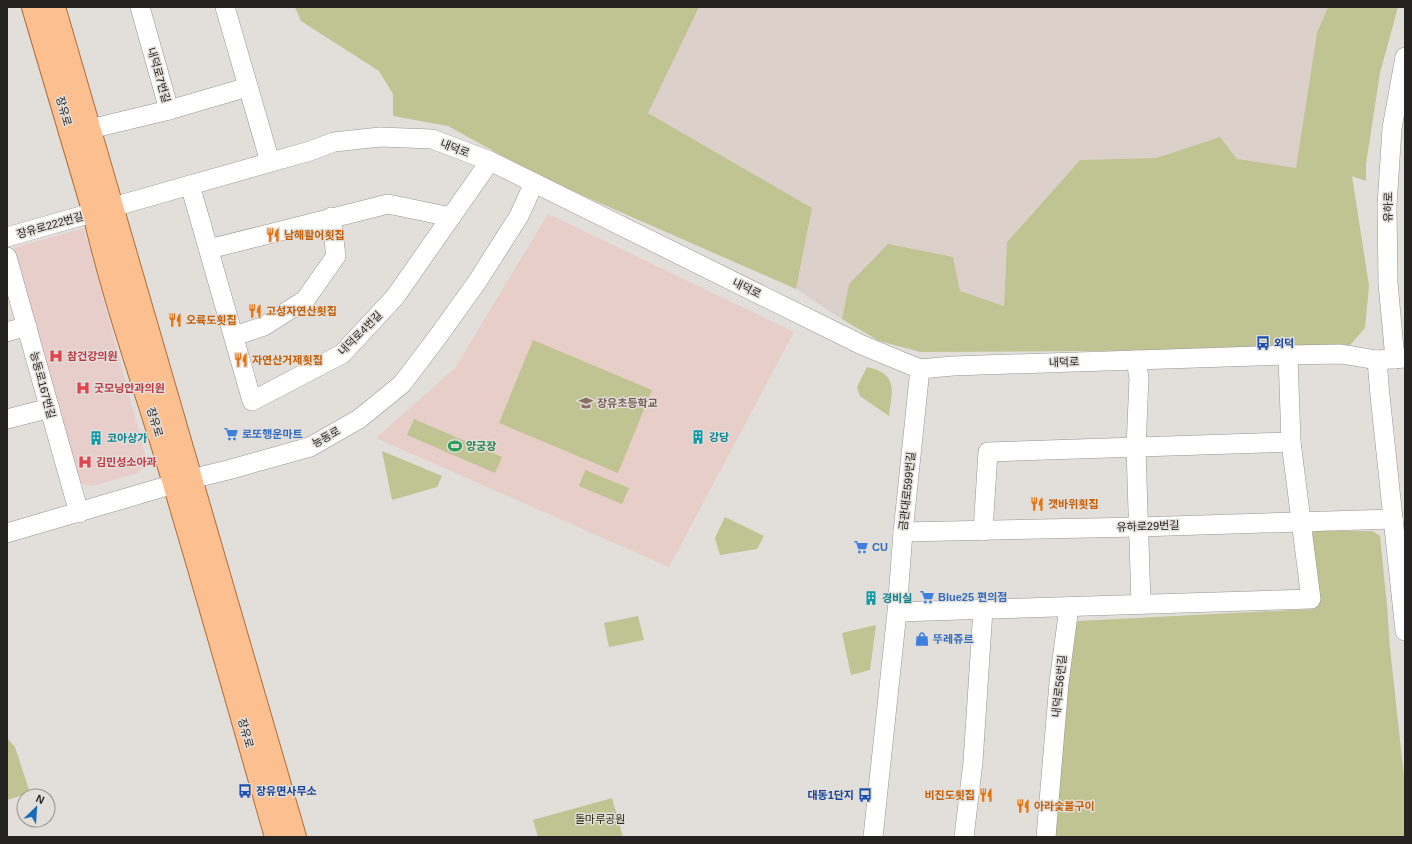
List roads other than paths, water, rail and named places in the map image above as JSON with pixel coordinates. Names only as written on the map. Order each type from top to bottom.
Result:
[{"type":"main road","name":"장유로","points":[[33,7],[103,209]]},
{"type":"main road","name":"장유로","points":[[54,7],[90,129],[103,209],[100,240],[126,329],[183,482],[295,837]]},
{"type":"main road","name":"장유로","points":[[183,482],[276,837]]},
{"type":"street","name":"내덕로7번길","points":[[140,7],[169,110],[248,87]]},
{"type":"street","points":[[225,7],[270,162]]},
{"type":"street","name":"유하로","points":[[1405,57],[1392,128],[1387,206],[1388,283],[1392,359],[1380,396],[1405,631]]},
{"type":"street","points":[[90,129],[169,110]]},
{"type":"street","name":"내덕로","points":[[103,209],[310,151],[334,142],[380,137],[432,139],[490,161],[862,345],[920,369],[953,366],[1288,355],[1341,354],[1392,359]]},
{"type":"street","name":"내덕로4번길","points":[[190,185],[235,336],[252,401],[342,354],[395,298],[490,161]]},
{"type":"street","name":"능동로","points":[[7,533],[310,447],[359,419],[402,384],[439,335],[477,282],[519,216],[534,183]]},
{"type":"street","points":[[209,249],[331,217],[388,204],[451,217]]},
{"type":"street","name":"장유로222번길","points":[[7,237],[103,209]]},
{"type":"street","points":[[235,336],[264,326],[305,300],[336,256],[331,217]]},
{"type":"street","name":"능동로167번길","points":[[7,257],[79,513]]},
{"type":"street","points":[[7,332],[27,326]]},
{"type":"street","points":[[897,612],[1311,599],[1291,442],[1288,355]]},
{"type":"street","points":[[1136,360],[1139,378],[1136,448],[1141,604]]},
{"type":"street","name":"금관대로599번길","points":[[873,837],[897,612],[903,532],[920,369]]},
{"type":"street","points":[[7,419],[50,408]]},
{"type":"street","points":[[983,531],[988,452],[1291,442]]},
{"type":"street","name":"유하로29번길","points":[[903,532],[1139,527],[1393,519]]},
{"type":"street","name":"내덕로56번길","points":[[1046,837],[1059,683],[1068,607]]},
{"type":"street","points":[[964,837],[973,762],[983,610]]},
{"type":"place","name":"남해활어횟집","points":[[273,235]]},
{"type":"place","name":"고성자연산횟집","points":[[255,311]]},
{"type":"place","name":"오륙도횟집","points":[[175,320]]},
{"type":"place","name":"외덕","points":[[1263,343]]},
{"type":"place","name":"참건강의원","points":[[56,356]]},
{"type":"place","name":"자연산거제횟집","points":[[241,360]]},
{"type":"place","name":"굿모닝안과의원","points":[[83,388]]},
{"type":"place","name":"장유초등학교","points":[[586,403]]},
{"type":"place","name":"로또행운마트","points":[[231,434]]},
{"type":"place","name":"강당","points":[[698,437]]},
{"type":"place","name":"코아상가","points":[[96,438]]},
{"type":"place","name":"양궁장","points":[[455,446]]},
{"type":"place","name":"김민성소아과","points":[[85,462]]},
{"type":"place","name":"갯바위횟집","points":[[1037,504]]},
{"type":"place","name":"CU","points":[[861,547]]},
{"type":"place","name":"Blue25 편의점","points":[[927,597]]},
{"type":"place","name":"경비실","points":[[871,598]]},
{"type":"place","name":"뚜레쥬르","points":[[922,639]]},
{"type":"place","name":"장유면사무소","points":[[245,791]]},
{"type":"place","name":"대동1단지","points":[[865,795]]},
{"type":"place","name":"비진도횟집","points":[[986,795]]},
{"type":"place","name":"아라숯불구이","points":[[1023,806]]},
{"type":"park label","name":"돌마루공원","points":[[600,819]]}]
